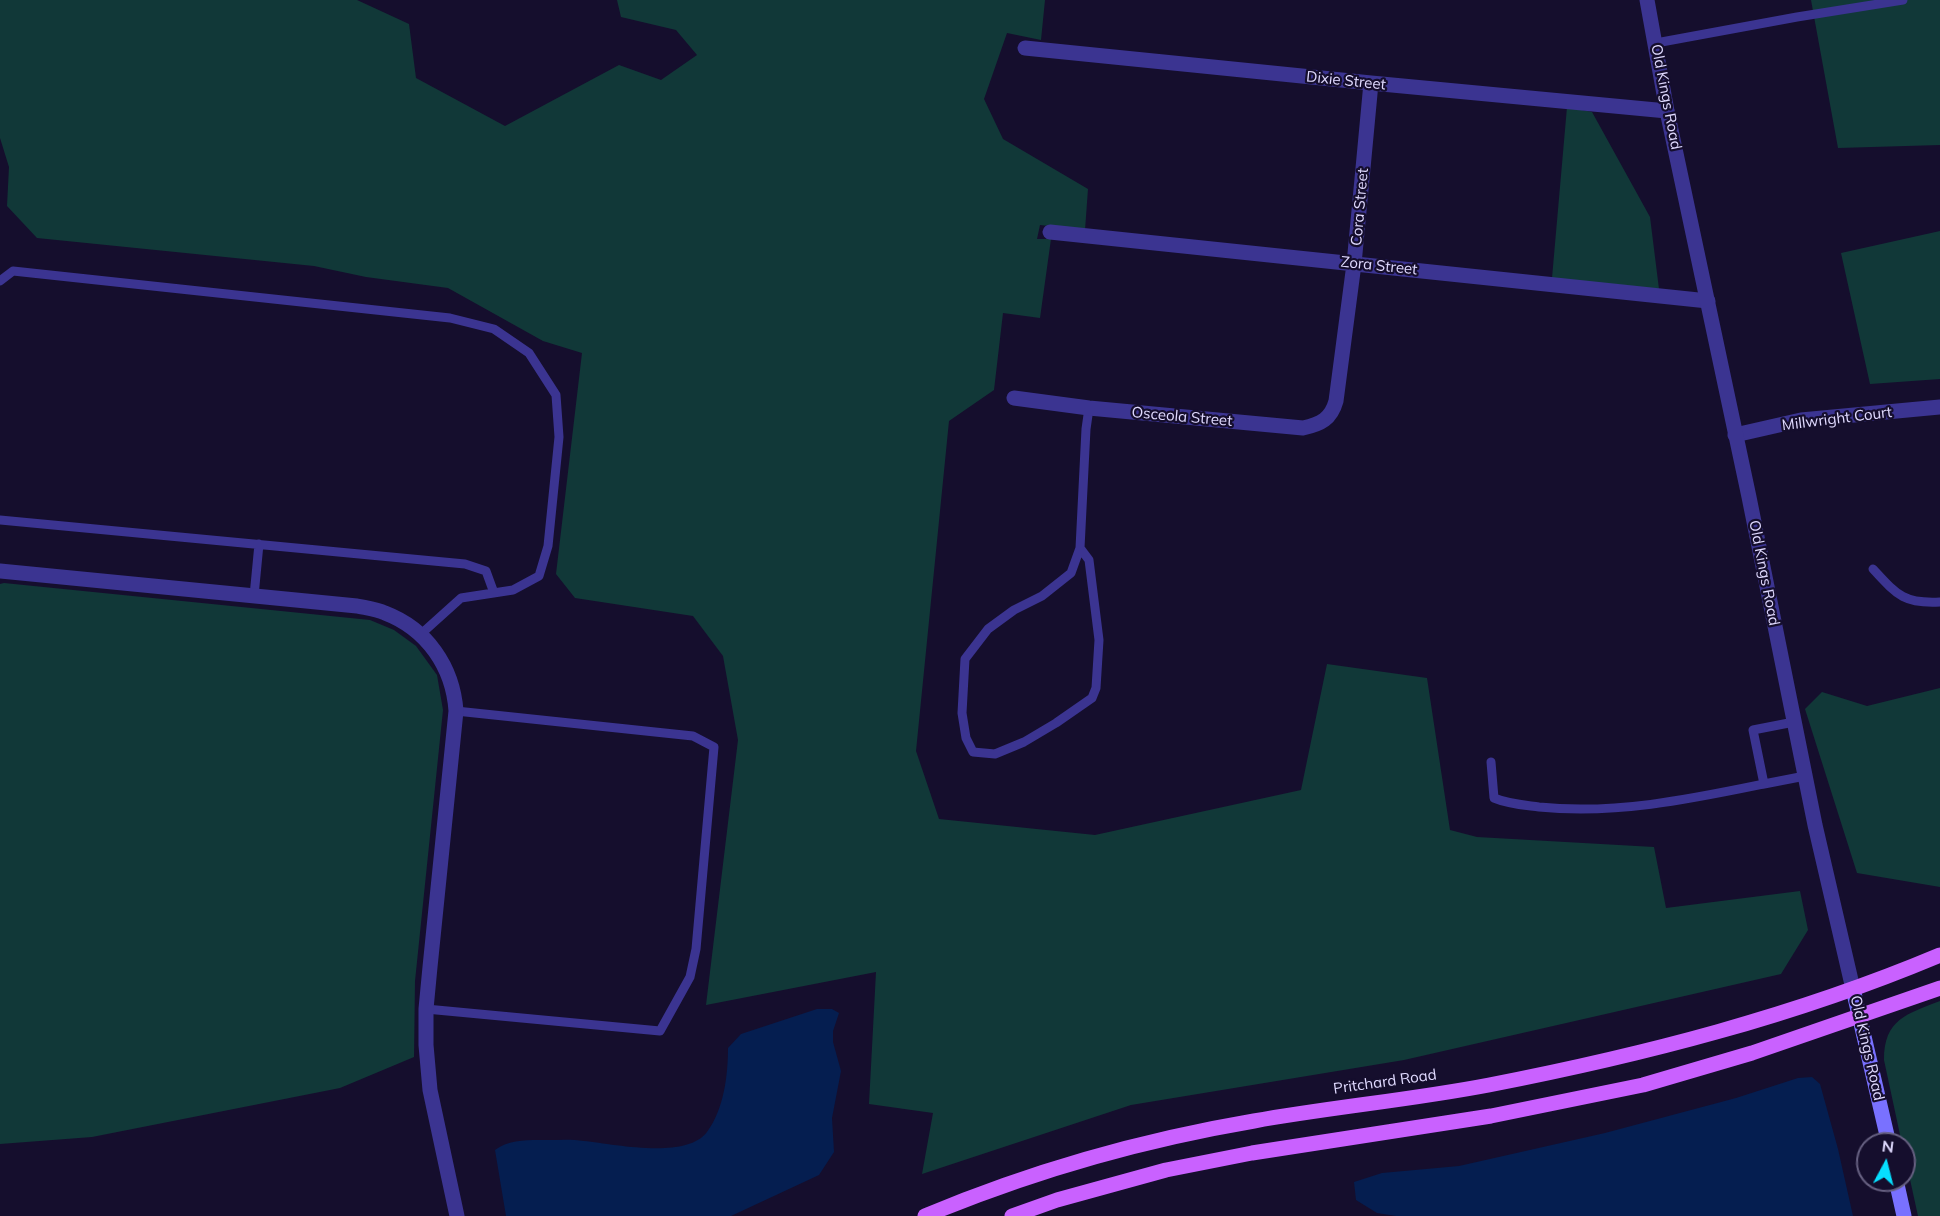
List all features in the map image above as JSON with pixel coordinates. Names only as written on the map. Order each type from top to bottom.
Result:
[{"type":"main road","name":"Pritchard Road","points":[[925,1216],[968,1198],[1046,1172],[1163,1140],[1251,1121],[1487,1085],[1636,1054],[1740,1026],[1853,989],[1940,955]]},
{"type":"main road","points":[[1012,1216],[1058,1200],[1177,1168],[1251,1153],[1491,1116],[1643,1085],[1752,1053],[1940,988]]},
{"type":"main road","name":"Old Kings Road","points":[[1853,989],[1886,1132]]},
{"type":"main road","points":[[1899,1192],[1904,1216]]},
{"type":"street","name":"Old Kings Road","points":[[1647,0],[1667,111],[1805,776],[1853,989]]},
{"type":"street","name":"Dixie Street","points":[[1025,48],[1667,111]]},
{"type":"street","name":"Cora Street","points":[[1336,401],[1354,264],[1371,83]]},
{"type":"street","name":"Zora Street","points":[[1050,232],[1708,301]]},
{"type":"street","name":"Osceola Street","points":[[1014,398],[1089,408],[1304,428],[1317,425],[1329,418],[1336,401]]},
{"type":"street","name":"Millwright Court","points":[[1735,435],[1801,420],[1940,407]]},
{"type":"street","points":[[0,571],[357,606],[384,612],[405,622],[421,634],[437,652],[448,672],[455,694],[456,711],[426,1009],[426,1045],[430,1090],[455,1213]]},
{"type":"lane","points":[[1656,43],[1797,16],[1903,0]]},
{"type":"lane","points":[[0,281],[13,271],[450,318],[494,329],[529,354],[556,395],[559,437],[548,546],[539,576],[513,590],[461,597],[421,634]]},
{"type":"lane","points":[[1080,548],[1089,560],[1099,640],[1096,688],[1092,698],[1023,742],[995,754],[974,752],[966,738],[962,713],[965,659],[988,629],[1014,610],[1042,596],[1071,573],[1080,548],[1084,450],[1089,408]]},
{"type":"lane","points":[[0,520],[465,564],[486,571],[495,593]]},
{"type":"lane","points":[[254,596],[260,544]]},
{"type":"lane","points":[[1873,569],[1905,599],[1922,603],[1940,602]]},
{"type":"lane","points":[[426,1009],[660,1031],[690,977],[696,949],[714,747],[693,736],[456,711]]},
{"type":"lane","points":[[1764,784],[1754,730],[1794,722]]},
{"type":"lane","points":[[1491,762],[1494,798],[1546,808],[1584,809],[1656,804],[1805,776]]},
{"type":"green space","points":[[0,0],[357,0],[409,24],[416,78],[505,126],[619,65],[661,80],[697,55],[676,30],[621,17],[617,0],[1045,0],[1041,40],[1007,33],[984,99],[1003,139],[1088,189],[1085,230],[1040,225],[1037,239],[1051,239],[1040,318],[1003,313],[994,390],[949,421],[916,751],[939,819],[1095,835],[1301,790],[1327,664],[1427,678],[1450,830],[1477,837],[1654,847],[1666,908],[1800,891],[1808,930],[1781,974],[1404,1060],[1131,1105],[922,1174],[933,1113],[869,1104],[876,972],[706,1005],[738,740],[723,656],[693,616],[575,598],[556,574],[582,353],[543,341],[448,288],[366,277],[314,266],[37,238],[7,206],[9,167],[0,138]]},
{"type":"green space","points":[[1811,0],[1940,0],[1940,145],[1838,148]]},
{"type":"green space","points":[[1567,107],[1592,112],[1650,217],[1659,289],[1552,278]]},
{"type":"green space","points":[[1940,231],[1940,379],[1870,384],[1841,253]]},
{"type":"green space","points":[[0,584],[370,620],[394,630],[416,646],[437,675],[443,710],[415,981],[414,1057],[340,1088],[92,1137],[0,1144]]},
{"type":"green space","points":[[1940,688],[1940,887],[1857,873],[1805,709],[1822,692],[1867,706]]},
{"type":"green space","points":[[1940,1001],[1940,1216],[1918,1216],[1913,1192],[1916,1192],[1916,1132],[1899,1132],[1884,1060],[1888,1035],[1893,1027],[1917,1010]]},
{"type":"water","points":[[817,1009],[832,1009],[839,1013],[833,1031],[833,1042],[841,1071],[832,1118],[834,1152],[819,1175],[731,1216],[506,1216],[495,1150],[501,1146],[527,1140],[575,1140],[631,1147],[667,1148],[697,1141],[713,1123],[721,1102],[726,1080],[728,1048],[741,1034]]},
{"type":"water","points":[[1812,1077],[1820,1084],[1853,1216],[1396,1216],[1377,1213],[1356,1200],[1354,1182],[1382,1173],[1459,1166],[1605,1133],[1736,1098],[1798,1078]]}]
